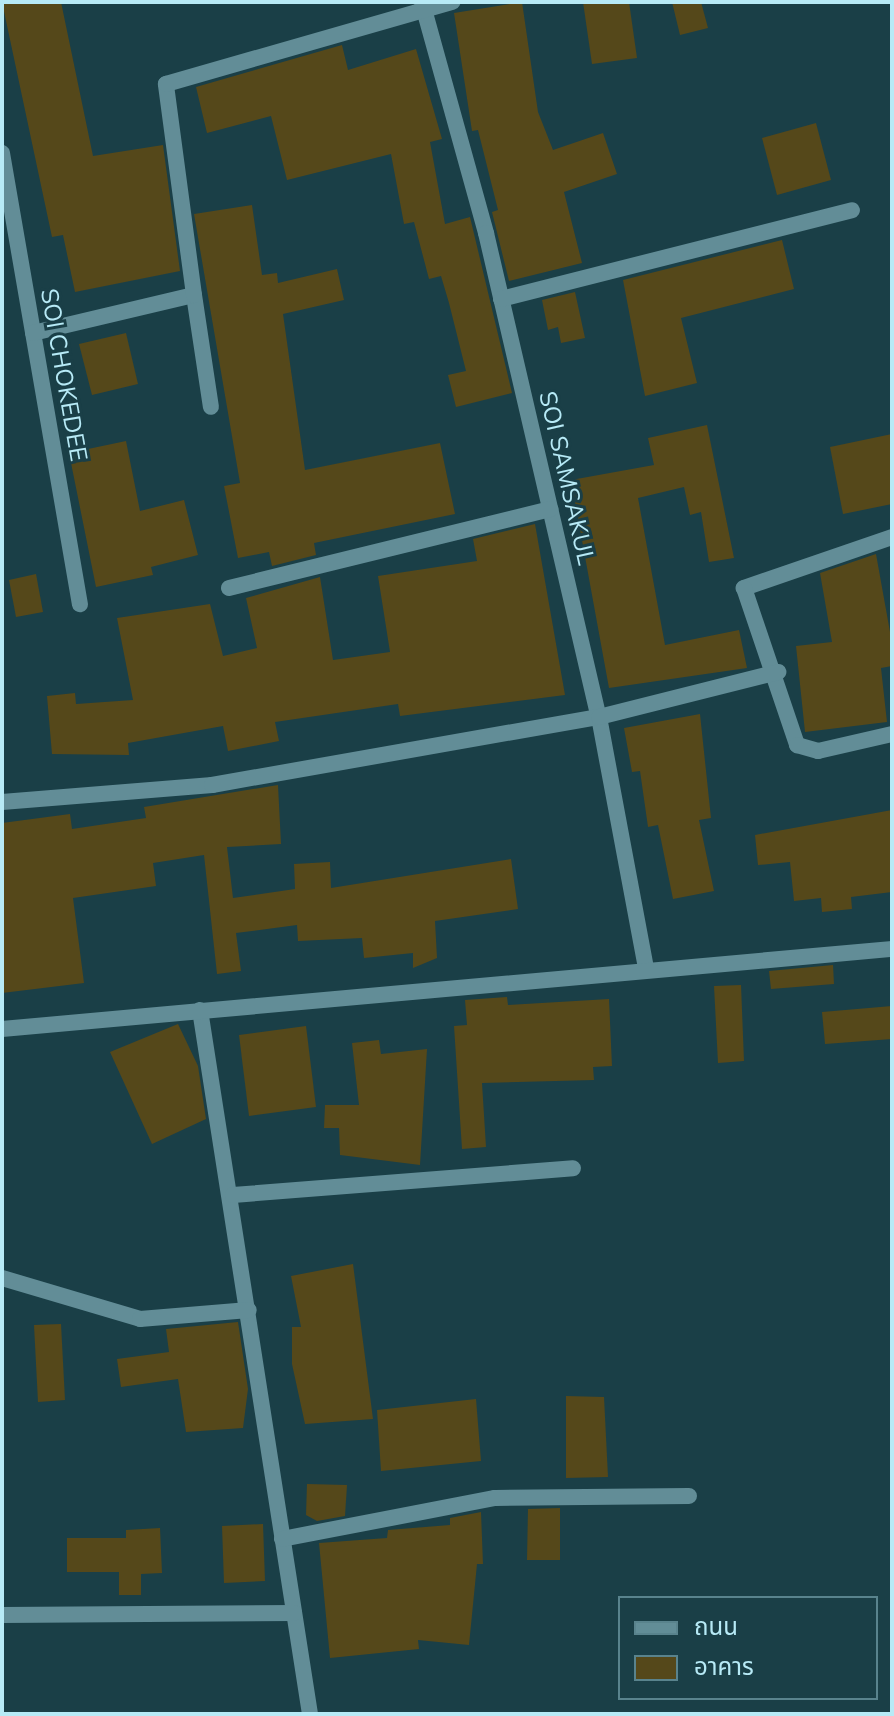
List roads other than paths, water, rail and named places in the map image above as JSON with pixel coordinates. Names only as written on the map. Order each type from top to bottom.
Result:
[{"type":"street","points":[[211,407],[166,84],[423,5],[452,2]]},
{"type":"street","name":"SOI SAMSAKUL","points":[[423,5],[501,299],[599,717],[646,969]]},
{"type":"street","name":"SOI CHOKEDEE","points":[[2,153],[80,604]]},
{"type":"street","points":[[501,299],[852,210]]},
{"type":"street","points":[[33,333],[194,295]]},
{"type":"street","points":[[229,588],[550,509]]},
{"type":"street","points":[[892,537],[744,588],[778,672],[797,745],[818,751],[892,734]]},
{"type":"street","points":[[2,802],[212,785],[599,717],[778,672]]},
{"type":"street","points":[[2,1029],[892,949]]},
{"type":"street","points":[[200,1010],[233,1195],[310,1714]]},
{"type":"street","points":[[233,1195],[573,1168]]},
{"type":"street","points":[[2,1278],[140,1319],[249,1310]]},
{"type":"street","points":[[282,1539],[495,1498],[689,1496]]},
{"type":"street","points":[[2,1615],[294,1613]]}]
